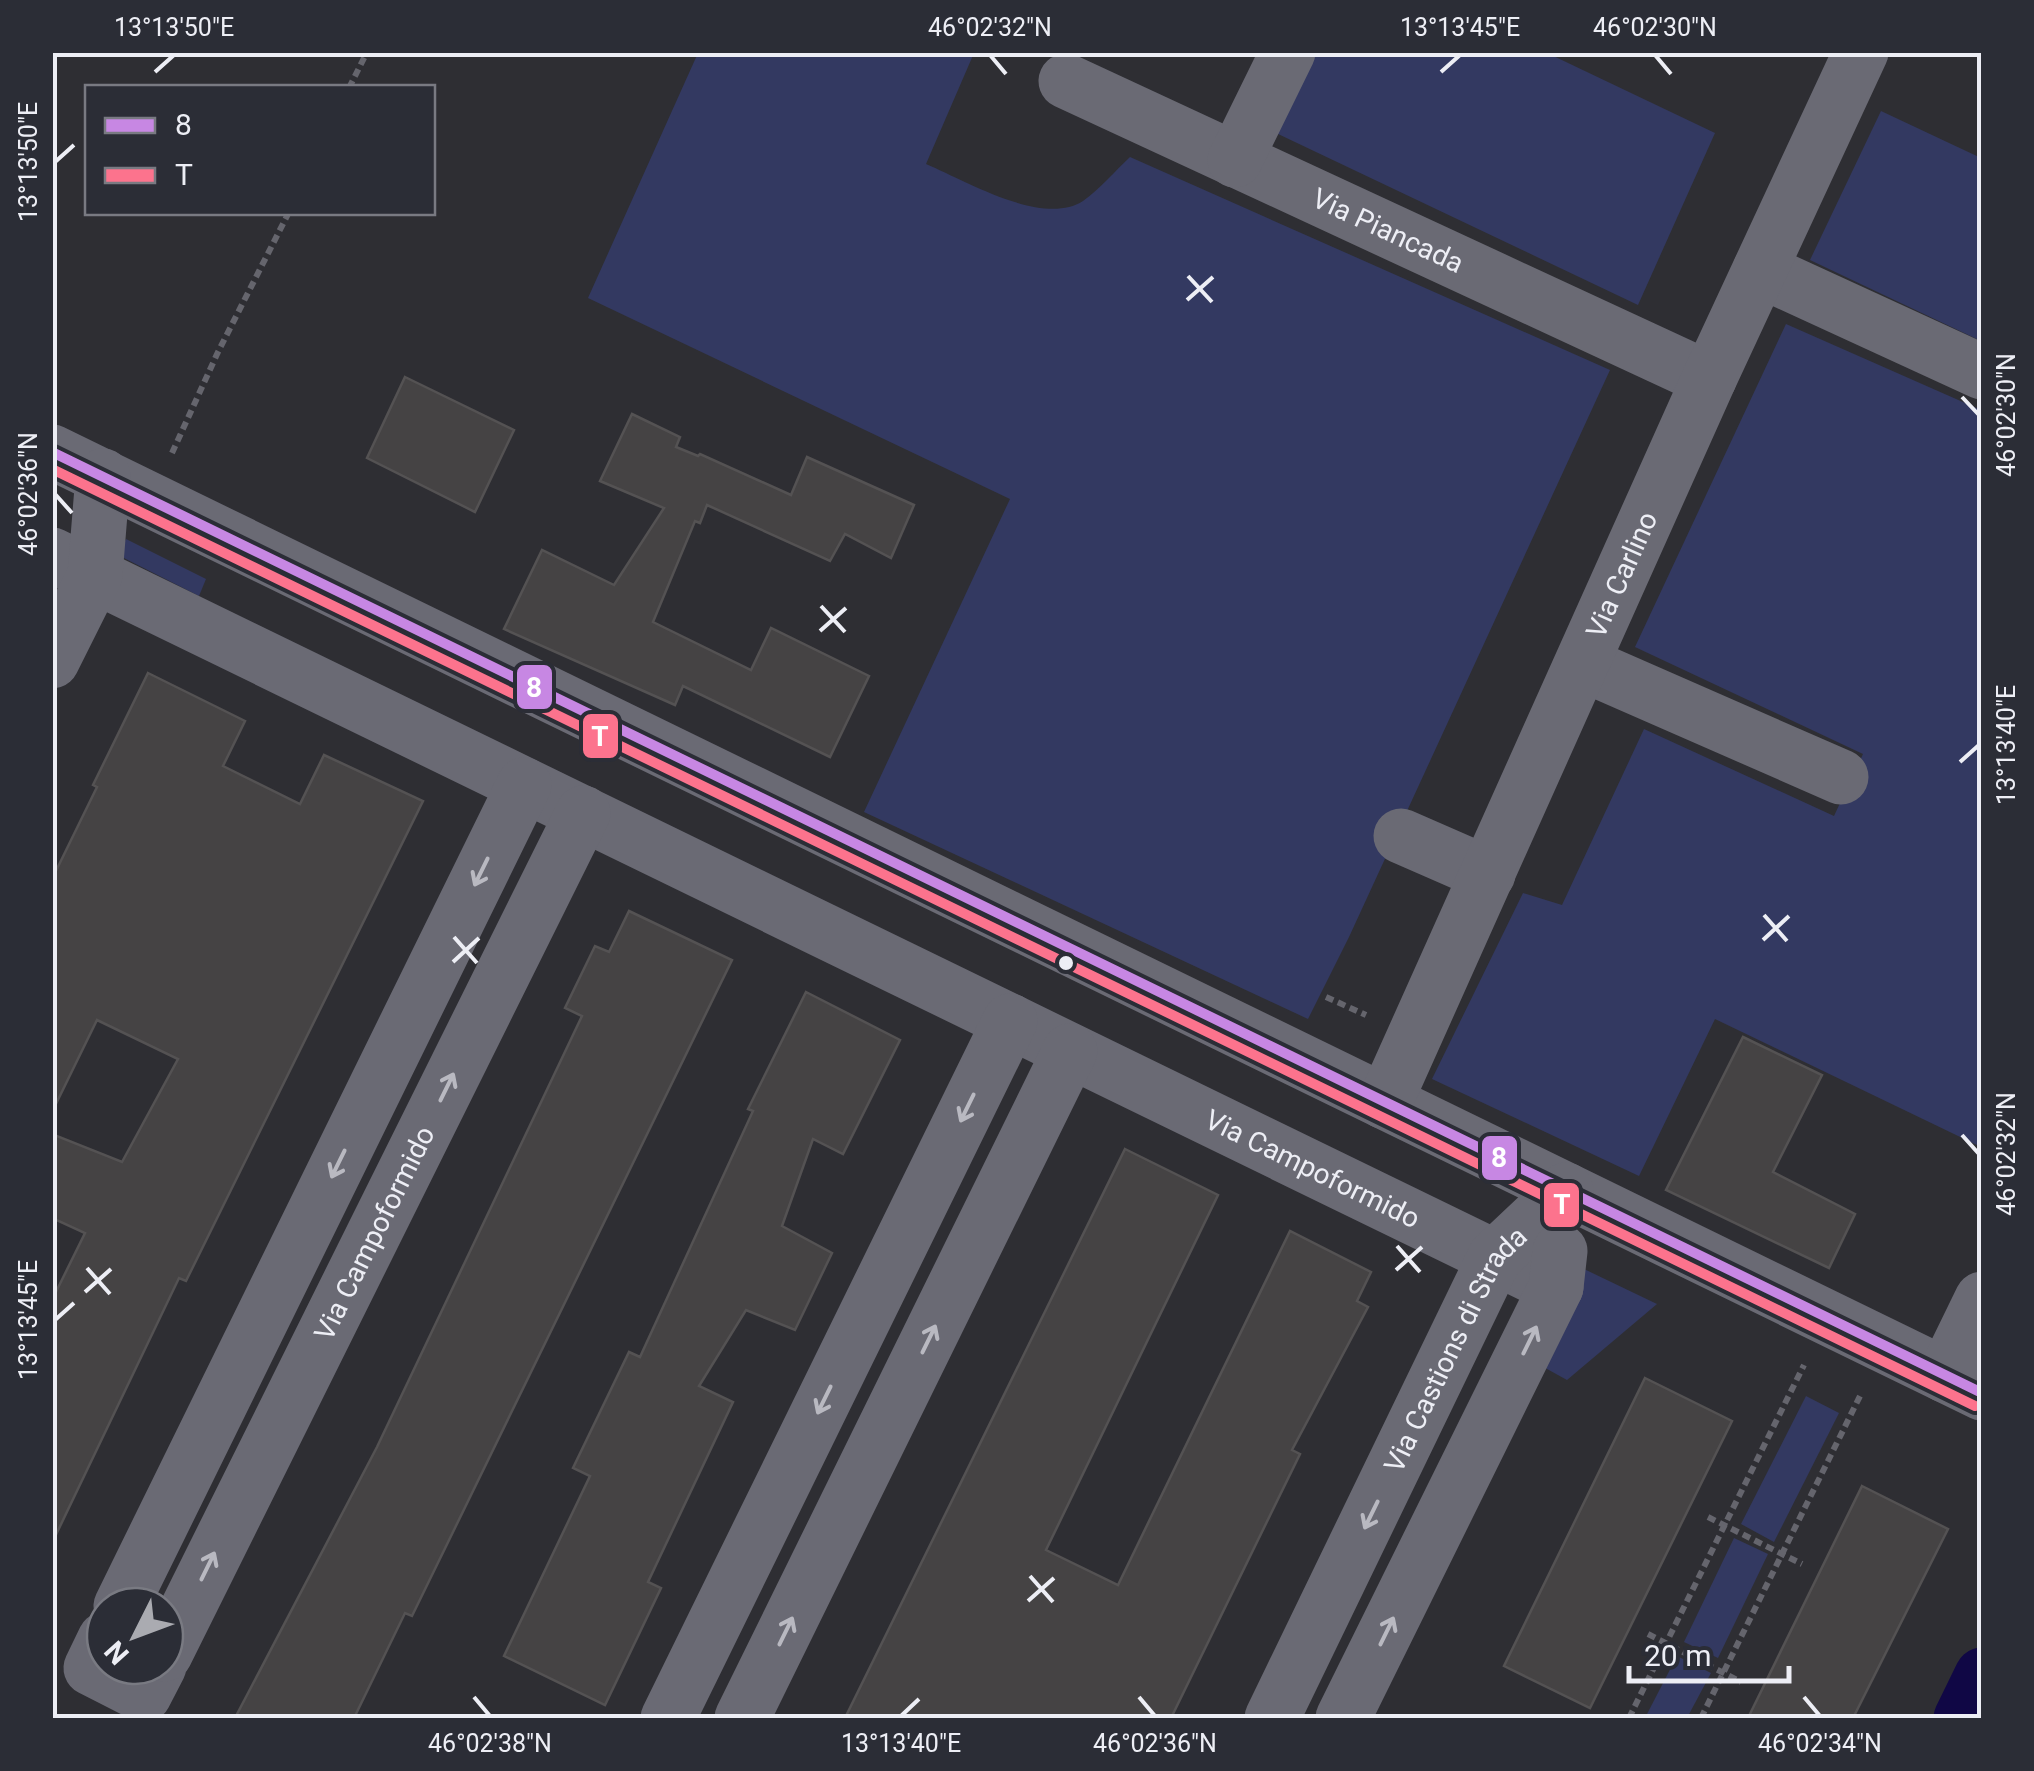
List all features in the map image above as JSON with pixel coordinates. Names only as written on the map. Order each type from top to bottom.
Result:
[{"type":"street","points":[[1235,160],[1288,52]]},
{"type":"street","name":"Via Carlino","points":[[1386,1102],[1709,379],[1860,52]]},
{"type":"street","name":"Via Piancada","points":[[1066,81],[1709,379]]},
{"type":"street","points":[[1760,270],[1982,372]]},
{"type":"street","points":[[52,452],[1963,1384],[1982,1299]]},
{"type":"street","points":[[52,523],[103,476]]},
{"type":"street","points":[[52,661],[74,565],[103,476]]},
{"type":"street","name":"Via Campoformido","points":[[74,565],[1556,1287]]},
{"type":"street","points":[[1583,664],[1841,777]]},
{"type":"street","points":[[131,1586],[524,784]]},
{"type":"street","name":"Via Campoformido","points":[[185,1614],[583,812]]},
{"type":"street","points":[[1402,836],[1488,874]]},
{"type":"street","points":[[668,1718],[1010,1021]]},
{"type":"street","points":[[742,1718],[1070,1050]]},
{"type":"street","name":"Via Castions di Strada","points":[[1272,1718],[1495,1257],[1566,1190]]},
{"type":"street","name":"Via Castions di Strada","points":[[1344,1718],[1556,1287],[1566,1190]]},
{"type":"street","points":[[126,1686],[144,1695],[149,1686]]},
{"type":"path","points":[[350,85],[367,52]]},
{"type":"path","points":[[150,500],[286,215]]},
{"type":"path","points":[[1326,998],[1368,1016]]},
{"type":"path","points":[[1629,1718],[1827,1317]]},
{"type":"path","points":[[1701,1718],[1885,1346]]},
{"type":"path","points":[[1708,1517],[1802,1564]]},
{"type":"path","points":[[1648,1634],[1740,1682]]},
{"type":"shaded area","points":[[1545,52],[1715,133],[1638,305],[1276,133],[1315,53]]},
{"type":"shaded area","points":[[698,53],[974,53],[926,164],[1004,199],[1047,209],[1066,208],[1083,201],[1130,157],[1610,370],[1308,1019],[864,812],[1010,499],[588,298]]},
{"type":"shaded area","points":[[1881,111],[1981,158],[1981,341],[1810,260]]},
{"type":"shaded area","points":[[1786,324],[1981,410],[1981,1147],[1715,1019],[1639,1176],[1432,1079],[1523,893],[1562,905],[1644,729],[1834,816],[1863,754],[1635,647]]},
{"type":"shaded area","points":[[126,539],[206,579],[199,596],[118,555]]},
{"type":"shaded area","points":[[1584,1269],[1657,1304],[1567,1380],[1538,1364]]},
{"type":"shaded area","points":[[1806,1396],[1839,1413],[1774,1542],[1741,1524]]},
{"type":"shaded area","points":[[1734,1538],[1768,1554],[1718,1658],[1684,1642]]},
{"type":"shaded area","points":[[1677,1656],[1711,1673],[1687,1718],[1645,1718]]},
{"type":"building","points":[[405,377],[514,430],[475,512],[367,458]]},
{"type":"building","points":[[632,414],[680,437],[676,447],[791,495],[807,457],[914,505],[891,558],[845,534],[830,561],[707,505],[700,523],[695,521],[653,622],[751,670],[771,628],[869,676],[830,757],[683,686],[675,705],[504,629],[542,550],[614,585],[664,508],[600,481]]},
{"type":"building","points":[[148,673],[245,721],[223,766],[300,804],[324,755],[423,801],[186,1281],[179,1278],[52,1543],[52,1300],[85,1233],[52,1218],[52,1134],[122,1162],[178,1059],[97,1020],[52,1112],[52,879]]},
{"type":"building","points":[[629,911],[732,960],[412,1616],[405,1613],[354,1718],[235,1718],[377,1447],[582,1016],[565,1008],[595,946],[609,952]]},
{"type":"building","points":[[806,992],[900,1040],[843,1154],[813,1139],[782,1226],[832,1253],[795,1330],[746,1310],[699,1386],[733,1402],[648,1582],[661,1588],[605,1705],[504,1656],[590,1476],[573,1468],[629,1352],[640,1357],[753,1111],[748,1109]]},
{"type":"building","points":[[1743,1037],[1822,1075],[1773,1172],[1855,1214],[1829,1268],[1666,1190]]},
{"type":"building","points":[[1125,1149],[1218,1195],[1046,1550],[1118,1585],[1290,1231],[1371,1272],[1357,1301],[1368,1307],[1292,1450],[1300,1454],[1171,1718],[845,1718]]},
{"type":"building","points":[[1645,1378],[1732,1421],[1590,1708],[1504,1666]]},
{"type":"building","points":[[1862,1486],[1948,1529],[1853,1718],[1748,1718]]},
{"type":"waterway","points":[[1961,1718],[1982,1675]]},
{"type":"transit line","name":"8","points":[[52,452],[1982,1393]]},
{"type":"transit line","name":"T","points":[[52,469],[1975,1406]]}]
